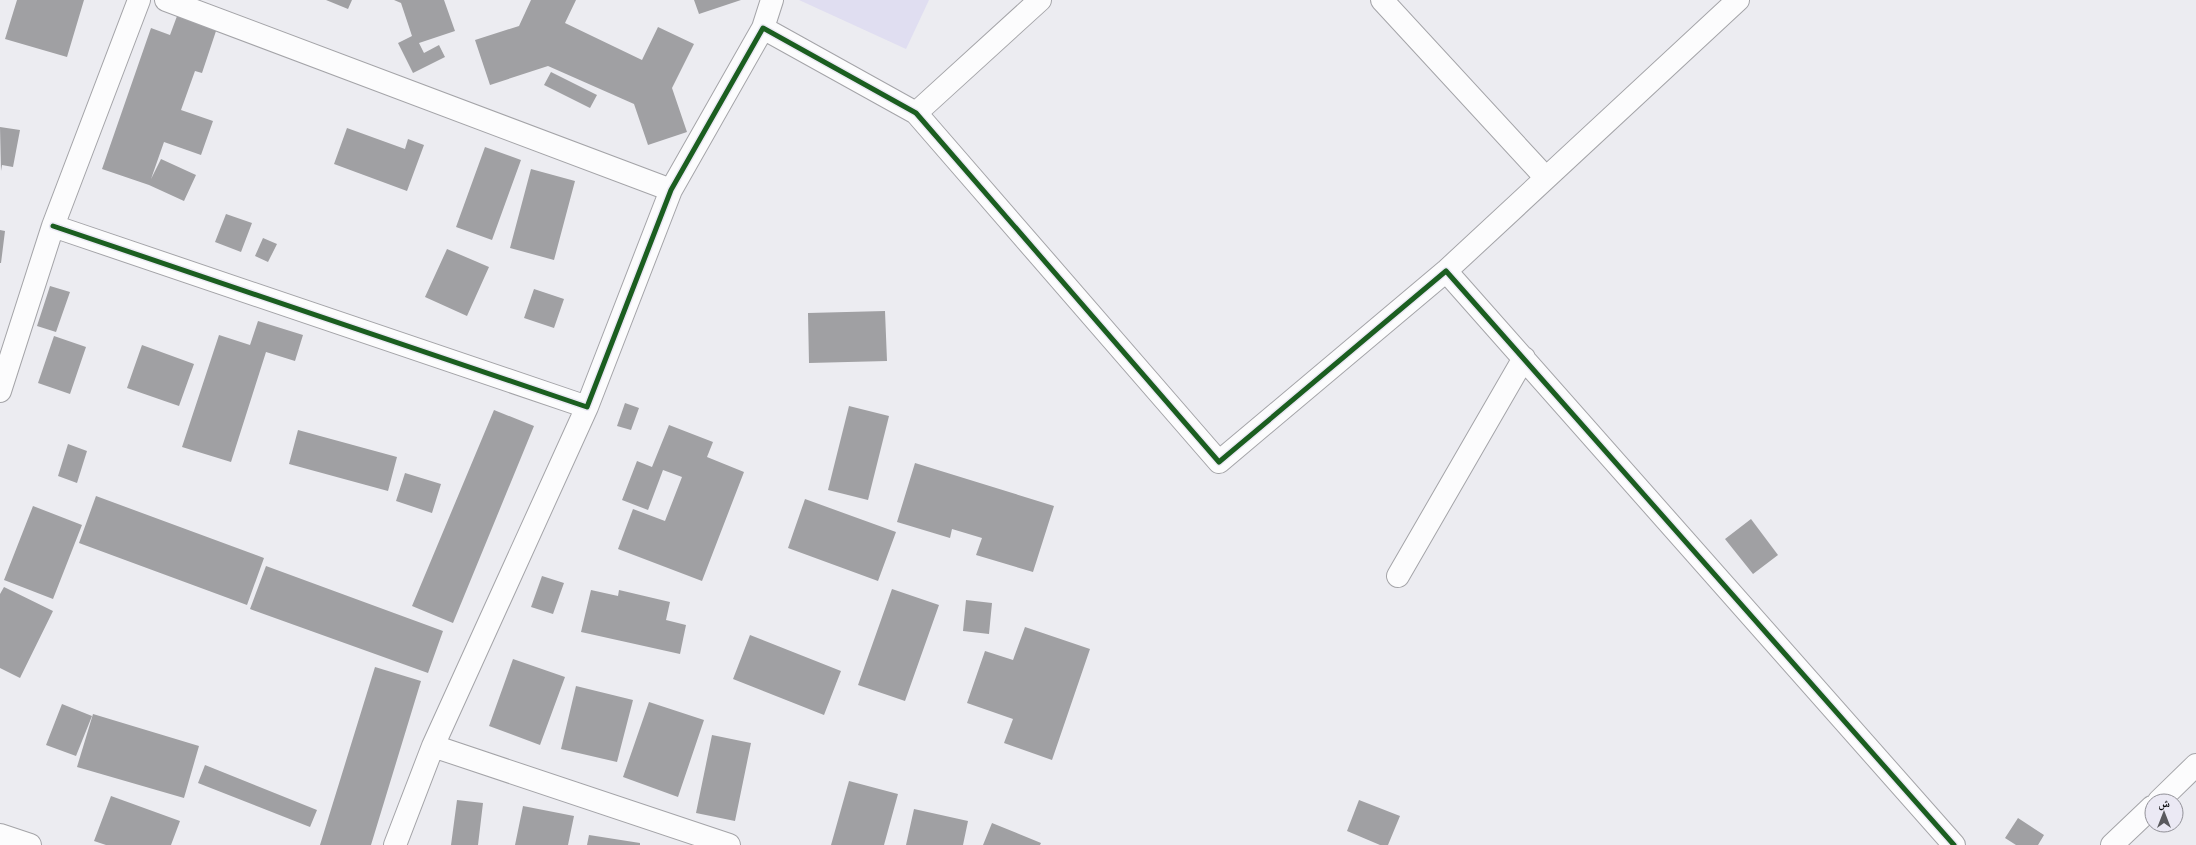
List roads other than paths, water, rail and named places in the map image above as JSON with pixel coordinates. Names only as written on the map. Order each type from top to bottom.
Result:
[{"type":"street","points":[[0,391],[53,226],[139,0]]},
{"type":"street","points":[[166,0],[671,190]]},
{"type":"street","points":[[395,845],[432,746],[587,407],[671,190],[763,28],[772,0]]},
{"type":"street","points":[[916,113],[1040,0]]},
{"type":"street","points":[[1382,0],[1546,178]]},
{"type":"street","points":[[763,28],[916,113],[1219,462],[1446,271],[1738,0]]},
{"type":"street","points":[[53,226],[587,407]]},
{"type":"street","points":[[1446,271],[1954,845]]},
{"type":"street","points":[[1398,576],[1524,358]]},
{"type":"street","points":[[432,746],[729,845]]},
{"type":"street","points":[[2167,793],[2196,766]]},
{"type":"street","points":[[2112,845],[2144,815]]},
{"type":"street","points":[[0,835],[30,845]]}]
